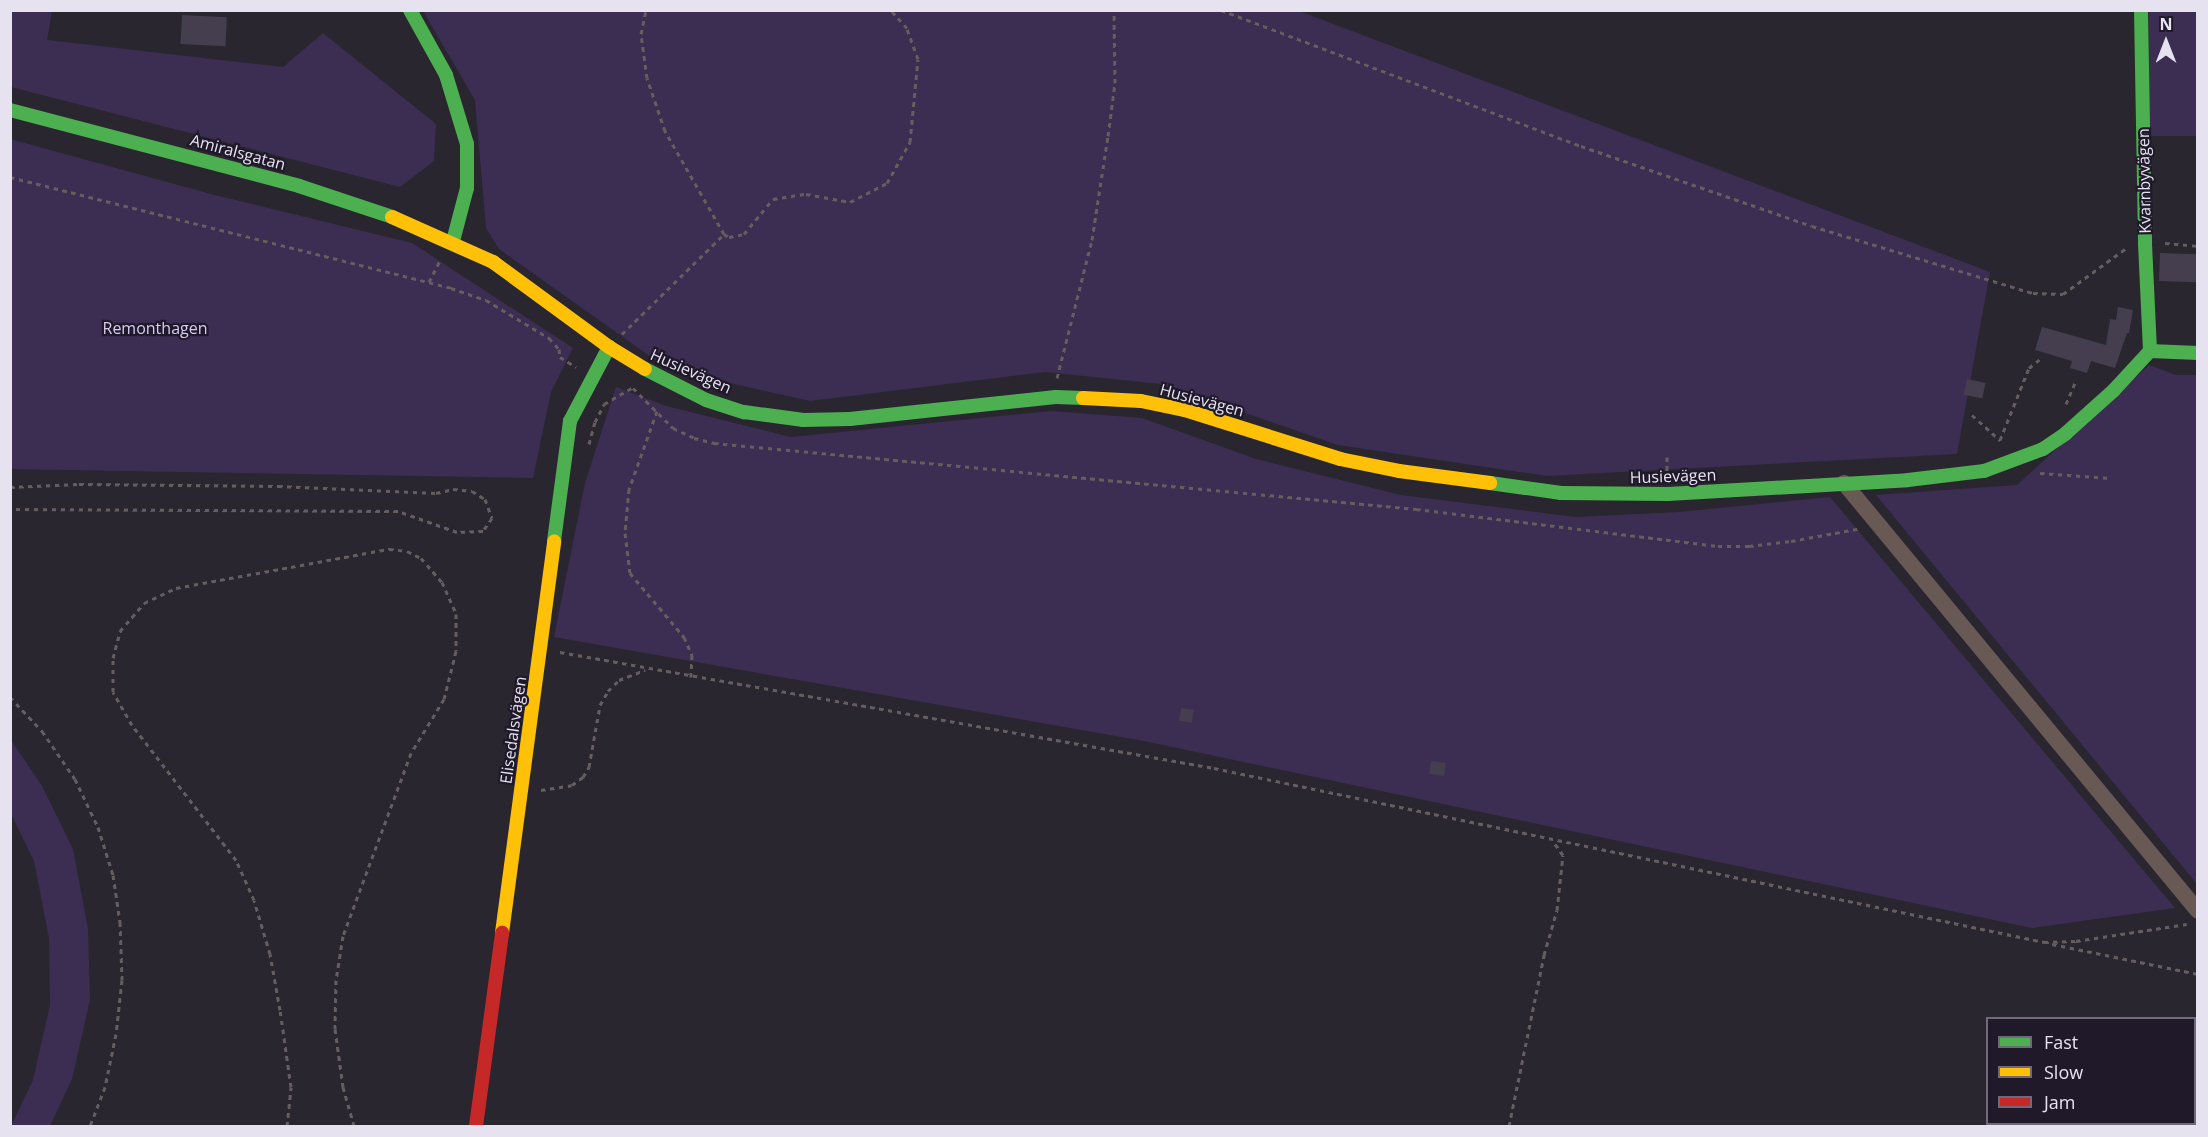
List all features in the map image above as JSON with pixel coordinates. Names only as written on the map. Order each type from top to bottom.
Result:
[{"type":"street","points":[[410,10],[446,75],[461,118],[467,144],[468,188],[453,242]]},
{"type":"street","name":"Kvarnbyvägen","points":[[2141,10],[2145,245],[2150,351]]},
{"type":"street","name":"Amiralsgatan","points":[[10,110],[298,186],[411,223],[453,242]]},
{"type":"street","name":"Husievägen","points":[[453,242],[493,262],[544,297],[609,347],[650,372],[706,400],[744,412],[803,420],[850,419],[1056,398],[1141,401],[1185,410],[1340,459],[1399,471],[1561,493],[1668,494],[1953,476],[1984,471],[2043,449],[2065,434],[2114,390],[2150,351]]},
{"type":"street","name":"Elisedalsvägen","points":[[476,1126],[570,422],[609,347]]},
{"type":"street","points":[[2150,351],[2198,353]]},
{"type":"street","points":[[1844,483],[2198,911]]},
{"type":"path","points":[[646,10],[641,34],[647,78],[661,120],[724,234],[729,237],[744,234],[773,199],[806,194],[850,202],[887,183],[910,142],[918,59],[907,28],[891,10]]},
{"type":"path","points":[[1056,398],[1056,384],[1092,240],[1108,136],[1114,83],[1114,10]]},
{"type":"path","points":[[1221,10],[1581,146],[1812,226],[2033,293],[2063,294],[2082,282],[2114,255],[2128,248],[2145,245],[2198,246]]},
{"type":"path","points":[[10,177],[429,282],[486,300],[549,338],[559,349],[560,357],[619,394]]},
{"type":"path","points":[[609,347],[724,234]]},
{"type":"path","points":[[429,282],[436,265],[453,242]]},
{"type":"path","points":[[1972,415],[2000,440],[2029,368],[2040,359]]},
{"type":"path","points":[[633,388],[682,433],[714,443],[1416,509],[1718,546],[1749,546],[1791,541],[1862,528],[1875,521]]},
{"type":"path","points":[[657,411],[629,489],[625,533],[630,573],[684,637],[692,655],[691,677]]},
{"type":"path","points":[[2010,463],[2040,473],[2110,478]]},
{"type":"path","points":[[10,487],[79,484],[278,486],[436,493],[453,489],[472,491],[485,499],[492,518],[483,531],[457,532],[398,511],[10,509]]},
{"type":"path","points":[[287,1126],[291,1087],[280,1010],[270,954],[254,900],[236,860],[132,725],[113,692],[113,658],[120,631],[144,603],[176,588],[389,549],[406,551],[421,558],[442,582],[456,614],[456,651],[444,699],[411,753],[343,936],[336,980],[335,1029],[343,1087],[354,1126]]},
{"type":"path","points":[[560,652],[1214,768],[2198,974]]},
{"type":"path","points":[[541,790],[573,785],[583,777],[590,767],[600,705],[608,691],[619,680],[647,669]]},
{"type":"path","points":[[10,698],[42,731],[75,779],[98,827],[113,875],[120,922],[122,980],[116,1034],[105,1087],[90,1126]]},
{"type":"path","points":[[1509,1126],[1544,955],[1557,910],[1563,855],[1552,839]]},
{"type":"path","points":[[2044,942],[2076,941],[2198,921]]},
{"type":"green space","points":[[10,11],[52,11],[47,40],[283,67],[323,33],[436,124],[434,161],[400,187],[11,87]]},
{"type":"green space","points":[[423,11],[1299,11],[1990,272],[1957,454],[1547,476],[1338,445],[1161,384],[1045,372],[810,401],[668,369],[499,249],[486,228],[475,100]]},
{"type":"green space","points":[[2149,11],[2197,11],[2197,136],[2149,136]]},
{"type":"green space","name":"Remonthagen","points":[[10,139],[211,194],[412,243],[573,348],[551,392],[533,478],[11,469]]},
{"type":"green space","points":[[2149,365],[2176,375],[2197,375],[2197,884],[1876,495],[2017,485]]},
{"type":"green space","points":[[616,387],[666,406],[791,437],[1051,411],[1142,418],[1256,459],[1401,495],[1576,517],[1679,512],[1830,497],[2175,908],[2032,928],[1144,741],[554,637],[585,483]]},
{"type":"green space","points":[[11,740],[42,786],[73,849],[88,929],[90,1000],[72,1079],[50,1126],[11,1126],[33,1080],[50,1005],[49,938],[34,861],[11,814]]},
{"type":"green space","points":[[2197,1052],[2197,1126],[2173,1126],[2196,1125]]},
{"type":"building","points":[[182,15],[227,17],[225,46],[180,44]]},
{"type":"building","points":[[2160,253],[2198,254],[2197,282],[2159,281]]},
{"type":"building","points":[[2118,307],[2133,310],[2129,333],[2127,333],[2115,368],[2091,361],[2087,373],[2070,368],[2072,361],[2035,350],[2042,327],[2106,345],[2110,319],[2116,320]]},
{"type":"building","points":[[1967,379],[1986,383],[1982,399],[1964,395]]},
{"type":"building","points":[[1181,708],[1194,710],[1192,723],[1179,721]]},
{"type":"building","points":[[1431,761],[1446,763],[1444,776],[1429,774]]},
{"type":"traffic: fast","points":[[410,10],[446,75],[467,144],[467,188],[453,241]]},
{"type":"traffic: fast","points":[[2141,10],[2145,244],[2150,351]]},
{"type":"traffic: fast","points":[[10,110],[299,186],[392,217]]},
{"type":"traffic: fast","points":[[554,541],[570,421],[609,347]]},
{"type":"traffic: fast","points":[[1490,483],[1561,493],[1668,494],[1908,480],[1984,471],[2043,449],[2065,434],[2114,390],[2150,351]]},
{"type":"traffic: fast","points":[[2150,351],[2198,353]]},
{"type":"traffic: fast","points":[[645,369],[706,400],[744,412],[803,420],[850,419],[1056,397],[1083,398]]},
{"type":"traffic: slow","points":[[392,217],[493,262],[609,347],[645,369]]},
{"type":"traffic: slow","points":[[1083,398],[1141,401],[1185,410],[1340,459],[1399,471],[1490,483]]},
{"type":"traffic: slow","points":[[502,933],[554,541]]},
{"type":"traffic: jam","points":[[476,1126],[502,933]]}]
